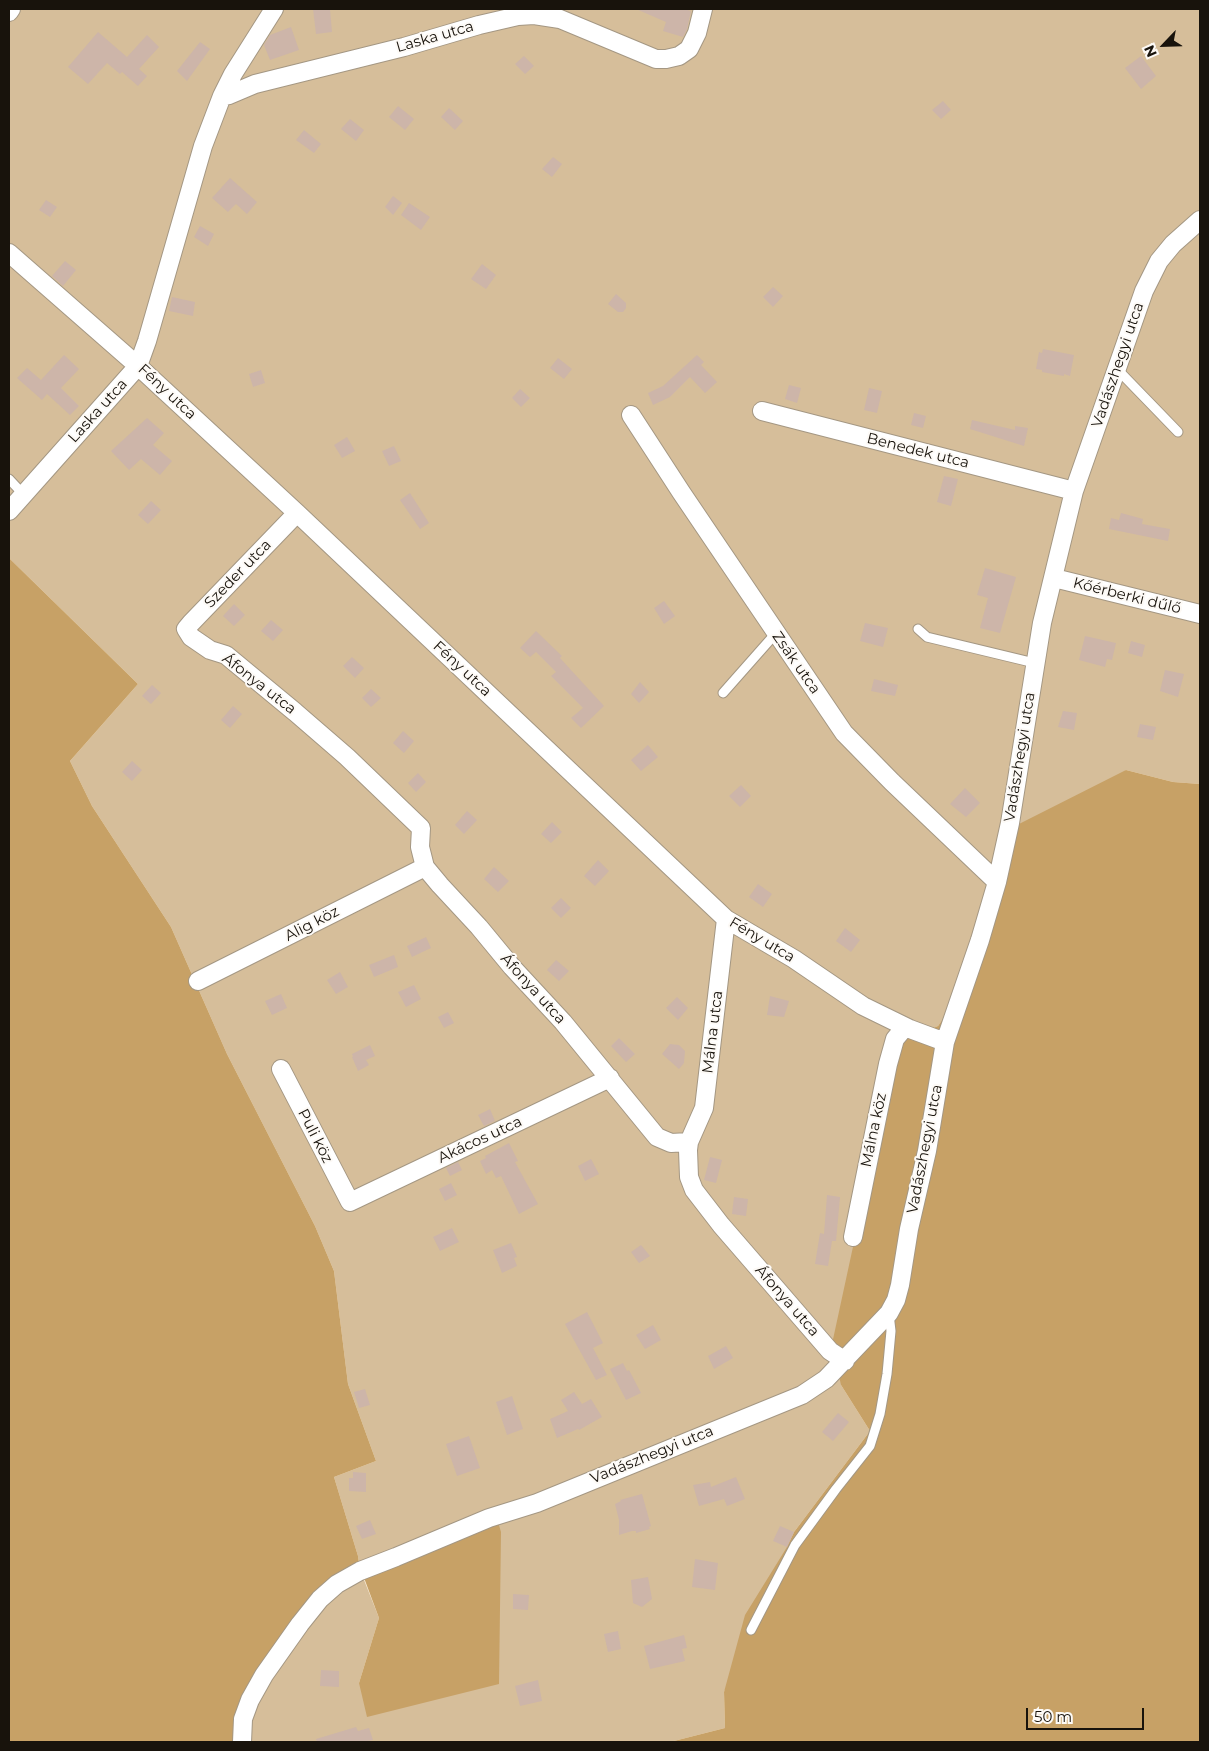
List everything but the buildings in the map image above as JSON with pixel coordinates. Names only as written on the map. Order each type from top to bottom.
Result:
[{"type":"street","name":"Laska utca","points":[[9,511],[138,366],[203,146],[222,96],[233,74],[274,9]]},
{"type":"street","name":"Laska utca","points":[[222,96],[255,84],[518,16],[534,15],[560,19],[656,58],[666,59],[679,56],[689,49],[697,33],[702,9]]},
{"type":"street","name":"Vadászhegyi utca","points":[[242,1742],[244,1719],[250,1700],[264,1675],[320,1599],[337,1584],[360,1572],[489,1518],[536,1503],[785,1403],[816,1387],[845,1361],[890,1313],[900,1285],[909,1229],[927,1151],[945,1042],[980,940],[997,882],[1010,823],[1042,623],[1074,491],[1144,291],[1159,261],[1173,244],[1200,220]]},
{"type":"street","name":"Fény utca","points":[[9,253],[138,366],[297,513],[726,919],[794,959],[863,1006],[905,1027],[945,1042]]},
{"type":"street","name":"Benedek utca","points":[[762,411],[1074,491]]},
{"type":"street","name":"Zsák utca","points":[[631,415],[844,733],[997,882]]},
{"type":"street","name":"Szeder utca","points":[[190,637],[186,629],[191,622],[297,513]]},
{"type":"street","name":"Kőérberki dűlő","points":[[1054,578],[1200,614]]},
{"type":"street","name":"Áfonya utca","points":[[190,637],[210,650],[226,656],[295,712],[421,828],[420,847],[425,867],[512,967],[563,1022],[657,1137],[671,1144],[689,1142],[689,1177],[694,1190],[721,1225],[830,1351],[845,1361]]},
{"type":"street","name":"Alig köz","points":[[198,981],[425,867]]},
{"type":"street","name":"Málna utca","points":[[689,1142],[704,1108],[726,919]]},
{"type":"street","name":"Málna köz","points":[[853,1237],[888,1064],[895,1039],[905,1027]]},
{"type":"street","name":"Puli köz","points":[[281,1069],[350,1202]]},
{"type":"street","name":"Akácos utca","points":[[350,1202],[610,1078]]},
{"type":"lane","points":[[1117,369],[1178,432]]},
{"type":"lane","points":[[9,480],[24,494]]},
{"type":"lane","points":[[918,630],[926,637],[1034,664]]},
{"type":"lane","points":[[723,693],[776,633]]},
{"type":"lane","points":[[751,1630],[795,1545],[870,1446],[880,1414],[891,1331],[890,1313]]},
{"type":"shaded area","points":[[9,9],[1200,9],[1200,784],[1173,782],[1126,770],[938,1026],[897,1044],[841,1385],[870,1431],[794,1532],[724,1692],[725,1728],[670,1742],[242,1742],[243,1719],[300,1624],[362,1575],[379,1618],[359,1683],[499,1684],[360,1571],[358,1556],[334,1477],[376,1461],[348,1384],[334,1271],[315,1226],[227,1054],[171,927],[92,806],[70,761],[138,684],[9,558]]},
{"type":"shaded area","points":[[9,558],[138,684],[70,761],[92,806],[171,927],[227,1054],[315,1226],[334,1271],[348,1384],[376,1461],[334,1477],[358,1556],[360,1571],[498,1522],[501,1532],[499,1684],[367,1717],[359,1683],[379,1618],[363,1575],[337,1584],[264,1675],[242,1742],[9,1742]]},
{"type":"shaded area","points":[[1126,770],[1173,782],[1200,784],[1200,1742],[670,1742],[725,1728],[724,1692],[745,1615],[787,1547],[794,1532],[870,1431],[841,1385],[832,1344],[897,1043],[938,1026],[945,1016],[995,874],[1019,824]]}]
